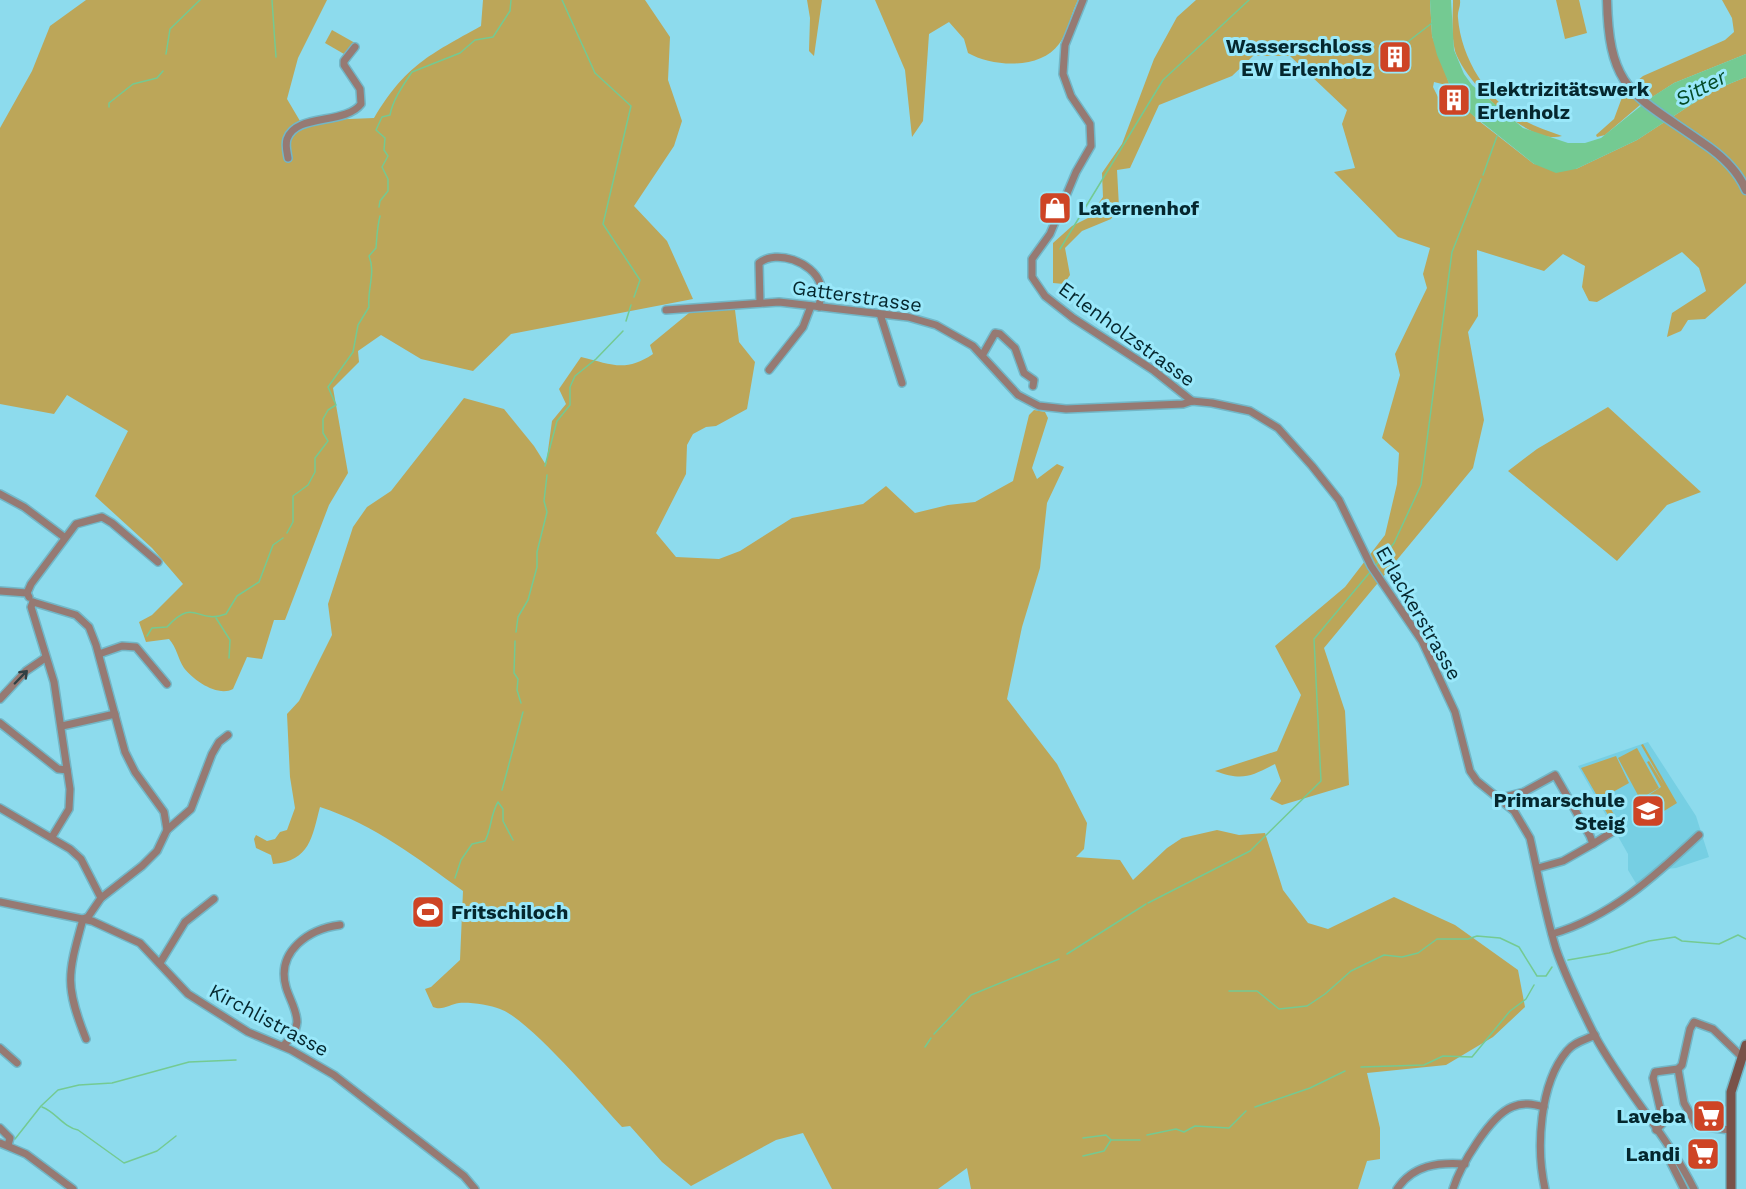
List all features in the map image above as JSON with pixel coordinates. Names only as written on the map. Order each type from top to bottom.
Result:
[{"type":"main road","points":[[1731,1189],[1731,1092],[1746,1045]]},
{"type":"street","name":"Erlenholzstrasse","points":[[1083,0],[1065,45],[1063,74],[1071,96],[1090,124],[1091,146],[1076,172],[1050,234],[1032,259],[1032,277],[1045,296],[1073,318],[1153,369],[1192,401]]},
{"type":"street","points":[[1607,0],[1611,51],[1619,75],[1630,90],[1645,103],[1719,155],[1737,173],[1746,190]]},
{"type":"street","points":[[288,158],[286,142],[294,129],[312,122],[349,115],[361,104],[360,89],[344,65],[344,61],[355,47]]},
{"type":"street","points":[[760,303],[759,263],[778,257],[795,261],[815,275],[821,291],[802,327],[769,370]]},
{"type":"street","name":"Gatterstrasse","points":[[666,310],[760,303],[815,306],[880,314],[936,325],[957,335],[983,354],[1020,396],[1045,408],[1124,407],[1192,401]]},
{"type":"street","points":[[880,314],[902,383]]},
{"type":"street","points":[[983,354],[995,333],[1000,334],[1015,348],[1024,373],[1034,380],[1033,386]]},
{"type":"street","name":"Erlackerstrasse","points":[[1192,401],[1233,406],[1262,417],[1290,439],[1330,488],[1347,514],[1371,566],[1422,641],[1455,712],[1470,771],[1477,781],[1501,798],[1514,811],[1530,838],[1552,934],[1562,963],[1595,1035],[1656,1130],[1685,1170],[1694,1189]]},
{"type":"street","points":[[0,494],[24,507],[64,537]]},
{"type":"street","points":[[27,593],[64,537],[76,524],[102,517],[158,562]]},
{"type":"street","points":[[0,591],[27,593]]},
{"type":"street","points":[[27,593],[33,602],[76,615],[89,627],[130,763],[165,812],[167,830]]},
{"type":"street","points":[[33,602],[31,607],[54,682],[67,770],[69,809],[52,837]]},
{"type":"street","points":[[99,654],[122,646],[136,647],[167,684]]},
{"type":"street","points":[[0,699],[26,671],[45,658]]},
{"type":"street","points":[[62,726],[115,714]]},
{"type":"street","points":[[0,723],[58,769],[67,770]]},
{"type":"street","points":[[86,1039],[69,987],[72,955],[83,919],[88,917],[101,898],[142,866],[157,851],[167,830],[191,809],[212,754],[219,742],[228,735]]},
{"type":"street","points":[[1501,798],[1515,795],[1555,775],[1593,844]]},
{"type":"street","points":[[1514,811],[1515,795]]},
{"type":"street","points":[[0,808],[52,837],[81,859],[101,898]]},
{"type":"street","points":[[1538,868],[1563,861],[1614,831]]},
{"type":"street","points":[[1552,934],[1619,903],[1642,886],[1699,835]]},
{"type":"street","points":[[160,963],[185,922],[214,899]]},
{"type":"street","name":"Kirchlistrasse","points":[[0,902],[83,919],[130,937],[150,951],[188,994],[213,1012],[248,1032],[283,1046],[326,1070],[363,1096],[464,1176],[475,1189]]},
{"type":"street","points":[[283,1046],[294,1032],[297,1022],[284,977],[288,957],[302,939],[340,925]]},
{"type":"street","points":[[1730,1131],[1697,1126],[1684,1103],[1678,1069],[1694,1022],[1713,1029],[1741,1056]]},
{"type":"street","points":[[1545,1189],[1540,1156],[1544,1107],[1566,1052],[1579,1041],[1595,1035]]},
{"type":"street","points":[[0,1048],[17,1063]]},
{"type":"street","points":[[1656,1130],[1662,1124],[1662,1117],[1653,1078],[1655,1072],[1678,1069]]},
{"type":"street","points":[[1453,1189],[1465,1164],[1485,1133],[1510,1107],[1533,1104],[1544,1107]]},
{"type":"street","points":[[0,1128],[10,1138],[2,1145],[34,1159],[73,1189]]},
{"type":"street","points":[[1397,1189],[1421,1168],[1440,1163],[1465,1164]]},
{"type":"street","points":[[1671,1163],[1684,1189]]},
{"type":"shaded area","points":[[86,0],[327,0],[298,58],[287,99],[300,121],[374,118],[408,73],[433,54],[481,26],[483,0],[645,0],[670,37],[668,80],[682,121],[674,146],[634,206],[667,241],[693,299],[511,334],[473,371],[421,359],[381,335],[358,351],[359,362],[333,388],[348,473],[329,505],[285,620],[274,620],[262,659],[247,657],[233,689],[227,691],[214,689],[194,678],[184,668],[169,639],[146,642],[139,622],[152,615],[183,584],[152,548],[95,496],[128,431],[67,395],[54,414],[0,404],[0,128],[32,71],[50,26]]},
{"type":"shaded area","points":[[807,0],[822,0],[814,56],[809,51],[810,18]]},
{"type":"shaded area","points":[[875,0],[1078,0],[1059,44],[1051,52],[1028,62],[1003,63],[978,58],[968,53],[964,39],[949,22],[929,34],[923,121],[912,137],[905,70]]},
{"type":"shaded area","points":[[1196,0],[1430,0],[1432,36],[1450,86],[1434,82],[1433,87],[1439,99],[1455,108],[1461,103],[1479,121],[1534,164],[1576,169],[1637,140],[1712,91],[1746,77],[1746,283],[1705,319],[1688,320],[1681,331],[1667,337],[1672,313],[1706,291],[1699,268],[1682,252],[1597,302],[1589,301],[1582,287],[1585,266],[1563,254],[1544,271],[1477,250],[1478,316],[1468,332],[1484,420],[1473,468],[1324,648],[1345,711],[1349,785],[1282,805],[1270,799],[1281,781],[1275,764],[1259,772],[1239,777],[1215,771],[1277,751],[1301,695],[1275,646],[1345,587],[1385,535],[1397,484],[1399,453],[1382,438],[1400,375],[1395,354],[1427,288],[1423,274],[1430,248],[1398,237],[1334,172],[1355,168],[1342,124],[1347,110],[1290,56],[1253,56],[1232,76],[1159,105],[1130,168],[1117,170],[1119,207],[1111,219],[1082,231],[1065,248],[1070,275],[1064,284],[1053,283],[1053,243],[1072,226],[1088,218],[1103,197],[1102,173],[1122,144],[1154,59],[1177,17]]},
{"type":"shaded area","points":[[1453,0],[1460,0],[1458,18],[1464,48],[1470,63],[1487,89],[1510,112],[1537,127],[1562,136],[1548,136],[1532,131],[1516,122],[1484,94],[1471,79],[1455,51]]},
{"type":"shaded area","points":[[1556,0],[1579,0],[1587,33],[1565,39]]},
{"type":"shaded area","points":[[1722,0],[1746,0],[1746,54],[1674,83],[1640,105],[1605,135],[1597,137],[1596,135],[1614,119],[1624,92],[1643,76],[1725,40],[1734,32],[1732,18]]},
{"type":"shaded area","points":[[332,30],[355,43],[348,53],[344,54],[325,43]]},
{"type":"shaded area","points":[[695,308],[735,310],[739,342],[755,362],[747,409],[716,426],[706,427],[693,434],[687,445],[686,474],[656,533],[676,557],[719,559],[740,551],[792,518],[863,504],[886,486],[915,513],[948,505],[975,502],[1013,481],[1029,415],[1034,410],[1045,412],[1048,418],[1032,468],[1037,479],[1057,464],[1064,467],[1047,503],[1040,568],[1022,627],[1007,699],[1057,764],[1087,823],[1084,849],[1076,857],[1120,860],[1133,880],[1167,848],[1182,838],[1217,830],[1239,835],[1265,833],[1283,890],[1308,923],[1328,929],[1394,897],[1455,925],[1518,970],[1525,1007],[1493,1037],[1446,1065],[1367,1073],[1380,1128],[1380,1159],[1367,1161],[1358,1189],[971,1189],[967,1168],[938,1189],[832,1189],[803,1133],[776,1140],[691,1186],[662,1162],[630,1126],[622,1127],[563,1062],[513,1016],[500,1009],[474,1003],[433,1007],[425,989],[431,987],[460,960],[463,891],[377,833],[340,814],[320,807],[307,846],[295,858],[273,864],[271,855],[256,848],[254,839],[256,835],[267,841],[275,839],[280,832],[287,830],[295,808],[290,777],[287,714],[299,701],[332,635],[328,604],[353,527],[367,507],[391,491],[464,398],[504,409],[534,446],[546,465],[552,421],[566,404],[559,389],[581,357],[618,365],[643,360],[653,354],[650,345]]},
{"type":"shaded area","points":[[1608,407],[1701,492],[1667,505],[1617,561],[1508,471],[1537,449]]},
{"type":"shaded area","name":"Primarschule Steig","points":[[1648,742],[1696,816],[1709,857],[1676,868],[1656,870],[1637,885],[1628,870],[1628,854],[1578,766]]},
{"type":"shaded area","points":[[1643,744],[1677,803],[1643,824],[1633,805],[1661,787],[1647,762],[1649,761],[1664,785],[1641,745]]},
{"type":"shaded area","points":[[1637,748],[1659,788],[1640,799],[1618,758]]},
{"type":"shaded area","points":[[1616,756],[1629,783],[1604,797],[1616,818],[1612,822],[1581,768]]},
{"type":"water","name":"Sitter","points":[[1430,0],[1451,0],[1454,50],[1464,74],[1472,85],[1523,128],[1568,143],[1585,143],[1601,138],[1652,97],[1674,83],[1746,54],[1746,77],[1712,91],[1637,140],[1576,169],[1556,173],[1534,164],[1465,109],[1450,86],[1437,55],[1432,36]]},
{"type":"waterway","points":[[166,54],[170,29],[200,0]]},
{"type":"waterway","points":[[272,0],[274,29]]},
{"type":"waterway","points":[[379,207],[380,201],[388,191],[388,179],[382,167],[388,156],[384,150],[385,138],[376,130],[382,117],[390,115],[396,98],[412,72],[460,53],[475,40],[493,37],[510,11],[511,0]]},
{"type":"waterway","points":[[562,0],[595,73],[631,106],[603,224],[640,280],[634,297]]},
{"type":"waterway","points":[[1060,249],[1163,80],[1249,0]]},
{"type":"waterway","points":[[1396,51],[1432,23]]},
{"type":"waterway","points":[[274,30],[276,57]]},
{"type":"waterway","points":[[109,107],[109,103],[133,84],[157,78],[163,71]]},
{"type":"waterway","points":[[1455,106],[1466,108]]},
{"type":"waterway","points":[[1483,175],[1497,136]]},
{"type":"waterway","points":[[1376,565],[1394,543],[1421,485],[1452,252],[1481,179]]},
{"type":"waterway","points":[[287,533],[293,522],[293,496],[308,485],[315,472],[315,458],[328,441],[323,433],[323,419],[328,410],[336,405],[328,387],[353,352],[358,325],[369,307],[372,275],[369,256],[376,248],[380,216]]},
{"type":"waterway","points":[[626,321],[631,305]]},
{"type":"waterway","points":[[545,466],[557,421],[570,405],[570,387],[575,376],[596,359],[623,331]]},
{"type":"waterway","points":[[516,632],[518,617],[528,600],[537,567],[537,552],[547,512],[544,501],[547,475]]},
{"type":"waterway","points":[[147,636],[152,628],[167,627],[184,613],[208,616],[226,614],[237,596],[259,582],[273,545],[283,538]]},
{"type":"waterway","points":[[1148,903],[1250,851],[1321,781],[1314,639],[1371,571]]},
{"type":"waterway","points":[[216,618],[230,640],[229,658]]},
{"type":"waterway","points":[[515,641],[514,673],[518,679],[517,690],[521,703]]},
{"type":"waterway","points":[[502,790],[523,712]]},
{"type":"waterway","points":[[455,878],[461,860],[472,844],[485,841],[498,802],[503,809],[503,821],[513,840]]},
{"type":"waterway","points":[[1067,954],[1146,904]]},
{"type":"waterway","points":[[1568,960],[1675,937],[1682,941],[1719,944],[1738,935],[1746,939]]},
{"type":"waterway","points":[[1229,991],[1257,991],[1279,1009],[1307,1006],[1325,994],[1351,971],[1384,955],[1402,957],[1418,953],[1437,939],[1468,939],[1477,936],[1500,938],[1519,947],[1537,976],[1546,976],[1552,967]]},
{"type":"waterway","points":[[934,1034],[971,995],[1059,959]]},
{"type":"waterway","points":[[1361,1067],[1424,1065],[1443,1056],[1472,1057],[1510,1011],[1526,999],[1534,985]]},
{"type":"waterway","points":[[925,1047],[931,1038]]},
{"type":"waterway","points":[[15,1139],[41,1106],[58,1090],[79,1085],[112,1083],[189,1062],[236,1060]]},
{"type":"waterway","points":[[1255,1107],[1310,1088],[1345,1071]]},
{"type":"waterway","points":[[42,1107],[124,1163],[157,1151],[176,1136]]},
{"type":"waterway","points":[[1147,1135],[1176,1129],[1184,1132],[1195,1126],[1229,1128],[1246,1111]]},
{"type":"waterway","points":[[1083,1138],[1106,1135],[1111,1140],[1140,1140]]},
{"type":"waterway","points":[[1083,1156],[1104,1151],[1111,1140]]},
{"type":"place","name":"Wasserschloss EW Erlenholz","points":[[1395,57]]},
{"type":"place","name":"Elektrizitätswerk Erlenholz","points":[[1454,100]]},
{"type":"place","name":"Laternenhof","points":[[1055,208]]},
{"type":"place","name":"Primarschule Steig","points":[[1648,811]]},
{"type":"place","name":"Fritschiloch","points":[[428,912]]},
{"type":"place","name":"Laveba","points":[[1709,1116]]},
{"type":"place","name":"Landi","points":[[1703,1154]]}]
